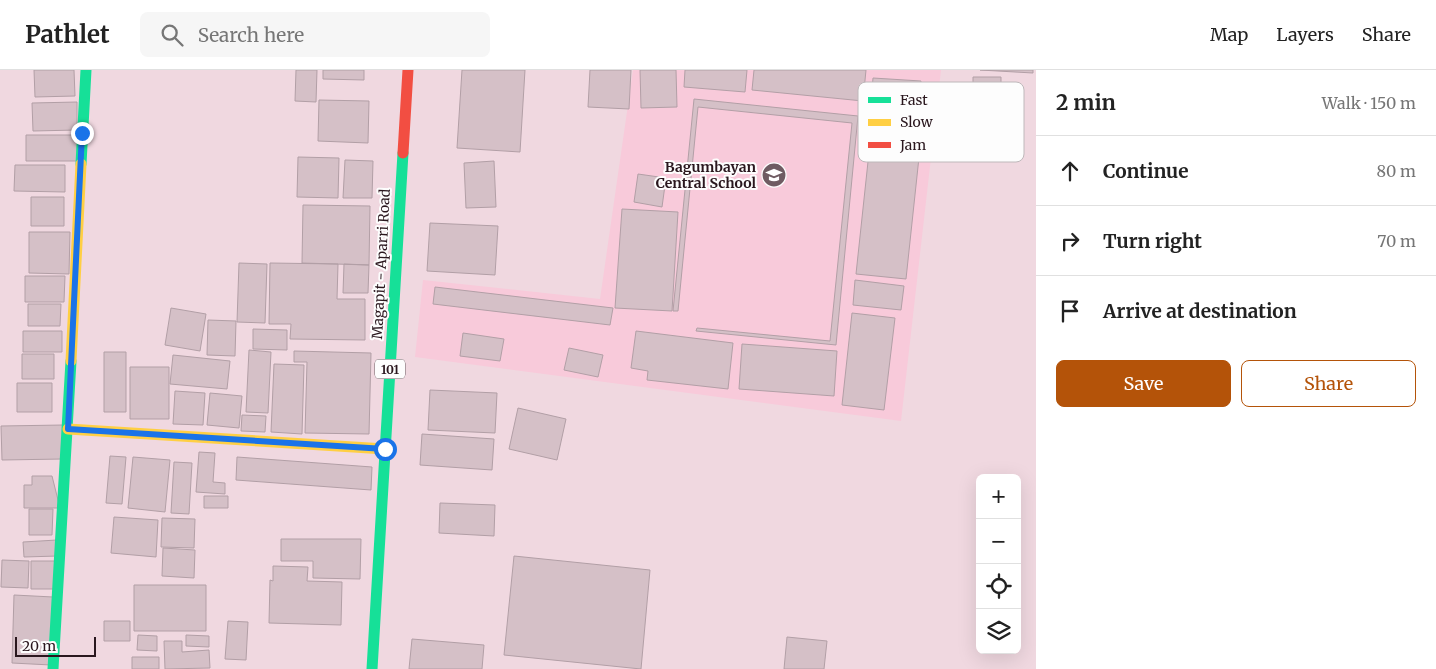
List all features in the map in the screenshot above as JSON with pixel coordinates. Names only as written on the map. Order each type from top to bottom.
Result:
[{"type":"street","points":[[53,669],[68,429],[86,70]]},
{"type":"street","name":"Magapit - Aparri Road","points":[[372,669],[408,70]]},
{"type":"street","points":[[68,429],[385,449]]},
{"type":"shaded area","name":"Bagumbayan Central School","points":[[633,70],[941,70],[940,82],[858,82],[858,162],[931,162],[901,421],[415,357],[423,280],[600,299]]},
{"type":"building","points":[[34,70],[74,70],[75,96],[35,97]]},
{"type":"building","points":[[296,70],[317,70],[316,102],[295,101]]},
{"type":"building","points":[[323,70],[364,70],[364,80],[323,79]]},
{"type":"building","points":[[462,70],[525,70],[520,152],[457,148]]},
{"type":"building","points":[[590,70],[631,70],[629,109],[588,107]]},
{"type":"building","points":[[640,70],[676,70],[677,107],[641,108]]},
{"type":"building","points":[[685,70],[747,70],[745,92],[684,87]]},
{"type":"building","points":[[754,70],[866,70],[865,82],[858,82],[858,101],[752,90]]},
{"type":"building","points":[[980,70],[1033,70],[1033,73]]},
{"type":"building","points":[[973,77],[1001,77],[1001,82],[973,82]]},
{"type":"building","points":[[873,78],[921,81],[921,82],[873,82]]},
{"type":"building","points":[[694,99],[858,116],[836,345],[696,331],[697,328],[830,341],[852,123],[698,107],[678,311],[673,311]]},
{"type":"building","points":[[319,100],[369,101],[368,143],[318,141]]},
{"type":"building","points":[[77,102],[77,130],[33,131],[32,103]]},
{"type":"building","points":[[26,135],[80,135],[80,161],[26,161]]},
{"type":"building","points":[[298,157],[339,158],[338,198],[297,197]]},
{"type":"building","points":[[345,160],[373,161],[372,198],[343,198]]},
{"type":"building","points":[[494,161],[496,207],[466,208],[464,163]]},
{"type":"building","points":[[868,162],[919,162],[906,279],[856,274]]},
{"type":"building","points":[[15,165],[65,165],[65,192],[14,191]]},
{"type":"building","points":[[638,174],[666,178],[662,207],[634,202]]},
{"type":"building","points":[[31,197],[64,197],[64,226],[31,226]]},
{"type":"building","points":[[303,205],[370,206],[369,265],[302,263]]},
{"type":"building","points":[[622,209],[678,212],[672,311],[615,308]]},
{"type":"building","points":[[430,223],[498,226],[495,275],[427,271]]},
{"type":"building","points":[[29,232],[70,232],[69,274],[29,273]]},
{"type":"building","points":[[239,263],[267,264],[265,323],[237,322]]},
{"type":"building","points":[[270,263],[338,264],[337,299],[365,299],[365,340],[290,339],[291,324],[269,324]]},
{"type":"building","points":[[344,264],[369,265],[368,293],[343,293]]},
{"type":"building","points":[[25,276],[65,276],[64,302],[25,302]]},
{"type":"building","points":[[855,280],[904,286],[901,310],[853,305]]},
{"type":"building","points":[[435,287],[613,308],[610,325],[433,304]]},
{"type":"building","points":[[28,304],[61,304],[60,326],[28,326]]},
{"type":"building","points":[[171,308],[206,314],[200,351],[165,345]]},
{"type":"building","points":[[852,313],[895,318],[884,410],[842,405]]},
{"type":"building","points":[[208,320],[236,321],[235,356],[207,355]]},
{"type":"building","points":[[253,329],[287,330],[287,350],[253,349]]},
{"type":"building","points":[[23,331],[62,331],[62,352],[23,352]]},
{"type":"building","points":[[636,331],[733,343],[728,389],[647,380],[648,371],[631,368]]},
{"type":"building","points":[[463,333],[504,339],[500,361],[460,356]]},
{"type":"building","points":[[742,344],[837,351],[834,396],[739,389]]},
{"type":"building","points":[[569,348],[603,355],[598,377],[564,370]]},
{"type":"building","points":[[249,350],[271,352],[268,413],[246,412]]},
{"type":"building","points":[[294,351],[371,353],[369,434],[305,433],[307,362],[294,362]]},
{"type":"building","points":[[104,352],[126,352],[126,412],[104,412]]},
{"type":"building","points":[[22,354],[54,354],[54,379],[22,379]]},
{"type":"building","points":[[173,355],[230,361],[227,389],[170,384]]},
{"type":"building","points":[[274,364],[304,365],[302,434],[271,432]]},
{"type":"building","points":[[130,367],[169,367],[169,419],[130,419]]},
{"type":"building","points":[[17,383],[52,383],[52,412],[17,412]]},
{"type":"building","points":[[430,390],[497,393],[495,433],[428,430]]},
{"type":"building","points":[[175,391],[205,393],[203,425],[173,424]]},
{"type":"building","points":[[210,393],[242,396],[239,428],[207,425]]},
{"type":"building","points":[[518,408],[566,419],[557,460],[509,449]]},
{"type":"building","points":[[242,415],[266,416],[265,432],[241,431]]},
{"type":"building","points":[[63,425],[63,459],[2,460],[1,426]]},
{"type":"building","points":[[422,434],[494,439],[492,470],[420,465]]},
{"type":"building","points":[[199,452],[215,453],[213,482],[225,483],[225,494],[196,492]]},
{"type":"building","points":[[110,456],[126,457],[122,504],[106,503]]},
{"type":"building","points":[[133,457],[170,460],[165,512],[128,508]]},
{"type":"building","points":[[237,457],[372,467],[371,490],[236,480]]},
{"type":"building","points":[[174,462],[192,463],[189,514],[171,513]]},
{"type":"building","points":[[32,476],[52,476],[60,508],[24,508],[24,485],[32,485]]},
{"type":"building","points":[[204,496],[228,496],[228,508],[204,508]]},
{"type":"building","points":[[440,503],[495,505],[494,536],[439,533]]},
{"type":"building","points":[[29,509],[53,509],[52,535],[29,535]]},
{"type":"building","points":[[114,517],[158,520],[156,557],[111,553]]},
{"type":"building","points":[[162,518],[195,519],[194,548],[161,547]]},
{"type":"building","points":[[281,539],[361,539],[360,579],[313,578],[313,561],[281,561]]},
{"type":"building","points":[[57,540],[58,556],[24,557],[23,542]]},
{"type":"building","points":[[163,548],[195,550],[194,578],[162,576]]},
{"type":"building","points":[[514,556],[650,570],[641,669],[504,655]]},
{"type":"building","points":[[2,560],[29,561],[28,588],[1,587]]},
{"type":"building","points":[[31,561],[57,561],[57,589],[31,589]]},
{"type":"building","points":[[273,566],[308,567],[307,581],[342,582],[341,625],[269,623],[270,580],[273,581]]},
{"type":"building","points":[[134,585],[206,585],[206,631],[134,631]]},
{"type":"building","points":[[14,595],[53,597],[51,665],[12,663]]},
{"type":"building","points":[[104,621],[130,621],[130,641],[104,641]]},
{"type":"building","points":[[228,621],[248,622],[246,660],[225,659]]},
{"type":"building","points":[[138,635],[157,636],[157,651],[137,650]]},
{"type":"building","points":[[186,635],[209,636],[209,647],[186,646]]},
{"type":"building","points":[[787,637],[827,641],[824,669],[784,669]]},
{"type":"building","points":[[412,639],[484,645],[482,669],[409,669]]},
{"type":"building","points":[[164,641],[182,641],[182,652],[209,650],[210,668],[165,669]]},
{"type":"building","points":[[132,657],[159,657],[159,669],[132,669]]},
{"type":"traffic: fast","points":[[81,164],[86,70]]},
{"type":"traffic: fast","points":[[372,669],[403,153]]},
{"type":"traffic: fast","points":[[53,669],[71,361]]},
{"type":"traffic: slow","points":[[71,361],[81,164]]},
{"type":"traffic: slow","points":[[68,429],[385,449]]},
{"type":"traffic: jam","points":[[403,153],[408,70]]},
{"type":"place","name":"Bagumbayan Central School","points":[[774,175]]},
{"type":"route","points":[[82,133],[68,429],[385,449]]}]
